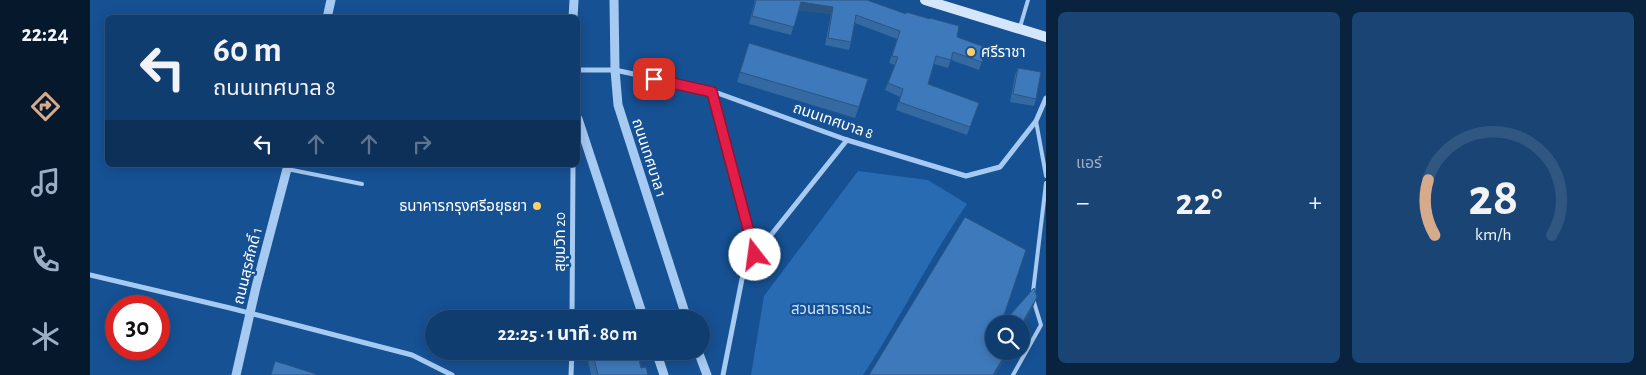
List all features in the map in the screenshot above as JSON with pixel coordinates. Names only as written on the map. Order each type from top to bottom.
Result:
[{"type":"main road","points":[[925,0],[1046,37]]},
{"type":"street","points":[[327,15],[331,0]]},
{"type":"street","points":[[573,15],[574,0]]},
{"type":"street","name":"ถนนเทศบาล 1","points":[[614,0],[615,70],[618,105],[684,310]]},
{"type":"street","name":"ถนนเทศบาล 8","points":[[580,70],[615,70],[712,92],[847,140],[966,176],[1000,167],[1036,121],[1046,98]]},
{"type":"street","points":[[712,92],[755,255]]},
{"type":"street","points":[[580,125],[641,310]]},
{"type":"street","points":[[723,375],[742,279],[755,255],[847,140]]},
{"type":"street","name":"ถนนสุรศักดิ์ 1","points":[[236,375],[287,167]]},
{"type":"street","name":"สุขุมวิท 20","points":[[572,310],[573,167]]},
{"type":"street","points":[[90,274],[412,355],[452,375]]},
{"type":"street","points":[[572,360],[572,375]]},
{"type":"street","points":[[659,360],[664,375]]},
{"type":"street","points":[[701,360],[707,375]]},
{"type":"lane","points":[[1020,29],[1028,0]]},
{"type":"lane","points":[[1036,121],[1046,176]]},
{"type":"lane","points":[[287,167],[362,184]]},
{"type":"lane","points":[[1013,375],[1041,325],[1032,298],[1046,183]]},
{"type":"green space","name":"สวนสาธารณะ","points":[[858,171],[928,180],[967,204],[863,375],[751,375],[764,296]]},
{"type":"building","points":[[756,0],[867,0],[906,14],[906,12],[959,26],[957,37],[987,48],[982,62],[953,52],[951,60],[936,56],[928,84],[979,103],[970,127],[899,102],[903,89],[888,83],[898,57],[892,56],[900,31],[856,15],[851,42],[828,38],[833,7],[801,2],[794,27],[752,16]]},
{"type":"building","points":[[749,43],[868,79],[859,107],[740,72]]},
{"type":"building","points":[[1018,68],[1041,72],[1036,99],[1013,94]]},
{"type":"building","points":[[965,217],[1026,250],[1004,315],[985,315],[985,360],[1002,360],[993,375],[869,375]]},
{"type":"building","points":[[1034,288],[1037,297],[1027,315],[1010,315]]},
{"type":"building","points":[[594,360],[639,360],[641,368],[646,367],[648,375],[598,375]]},
{"type":"building","points":[[275,361],[316,374],[316,375],[271,375]]},
{"type":"place","name":"ศรีราชา","points":[[971,52]]},
{"type":"place","name":"ธนาคารกรุงศรีอยุธยา","points":[[537,206]]},
{"type":"route","points":[[654,79],[712,92],[755,255]]}]
